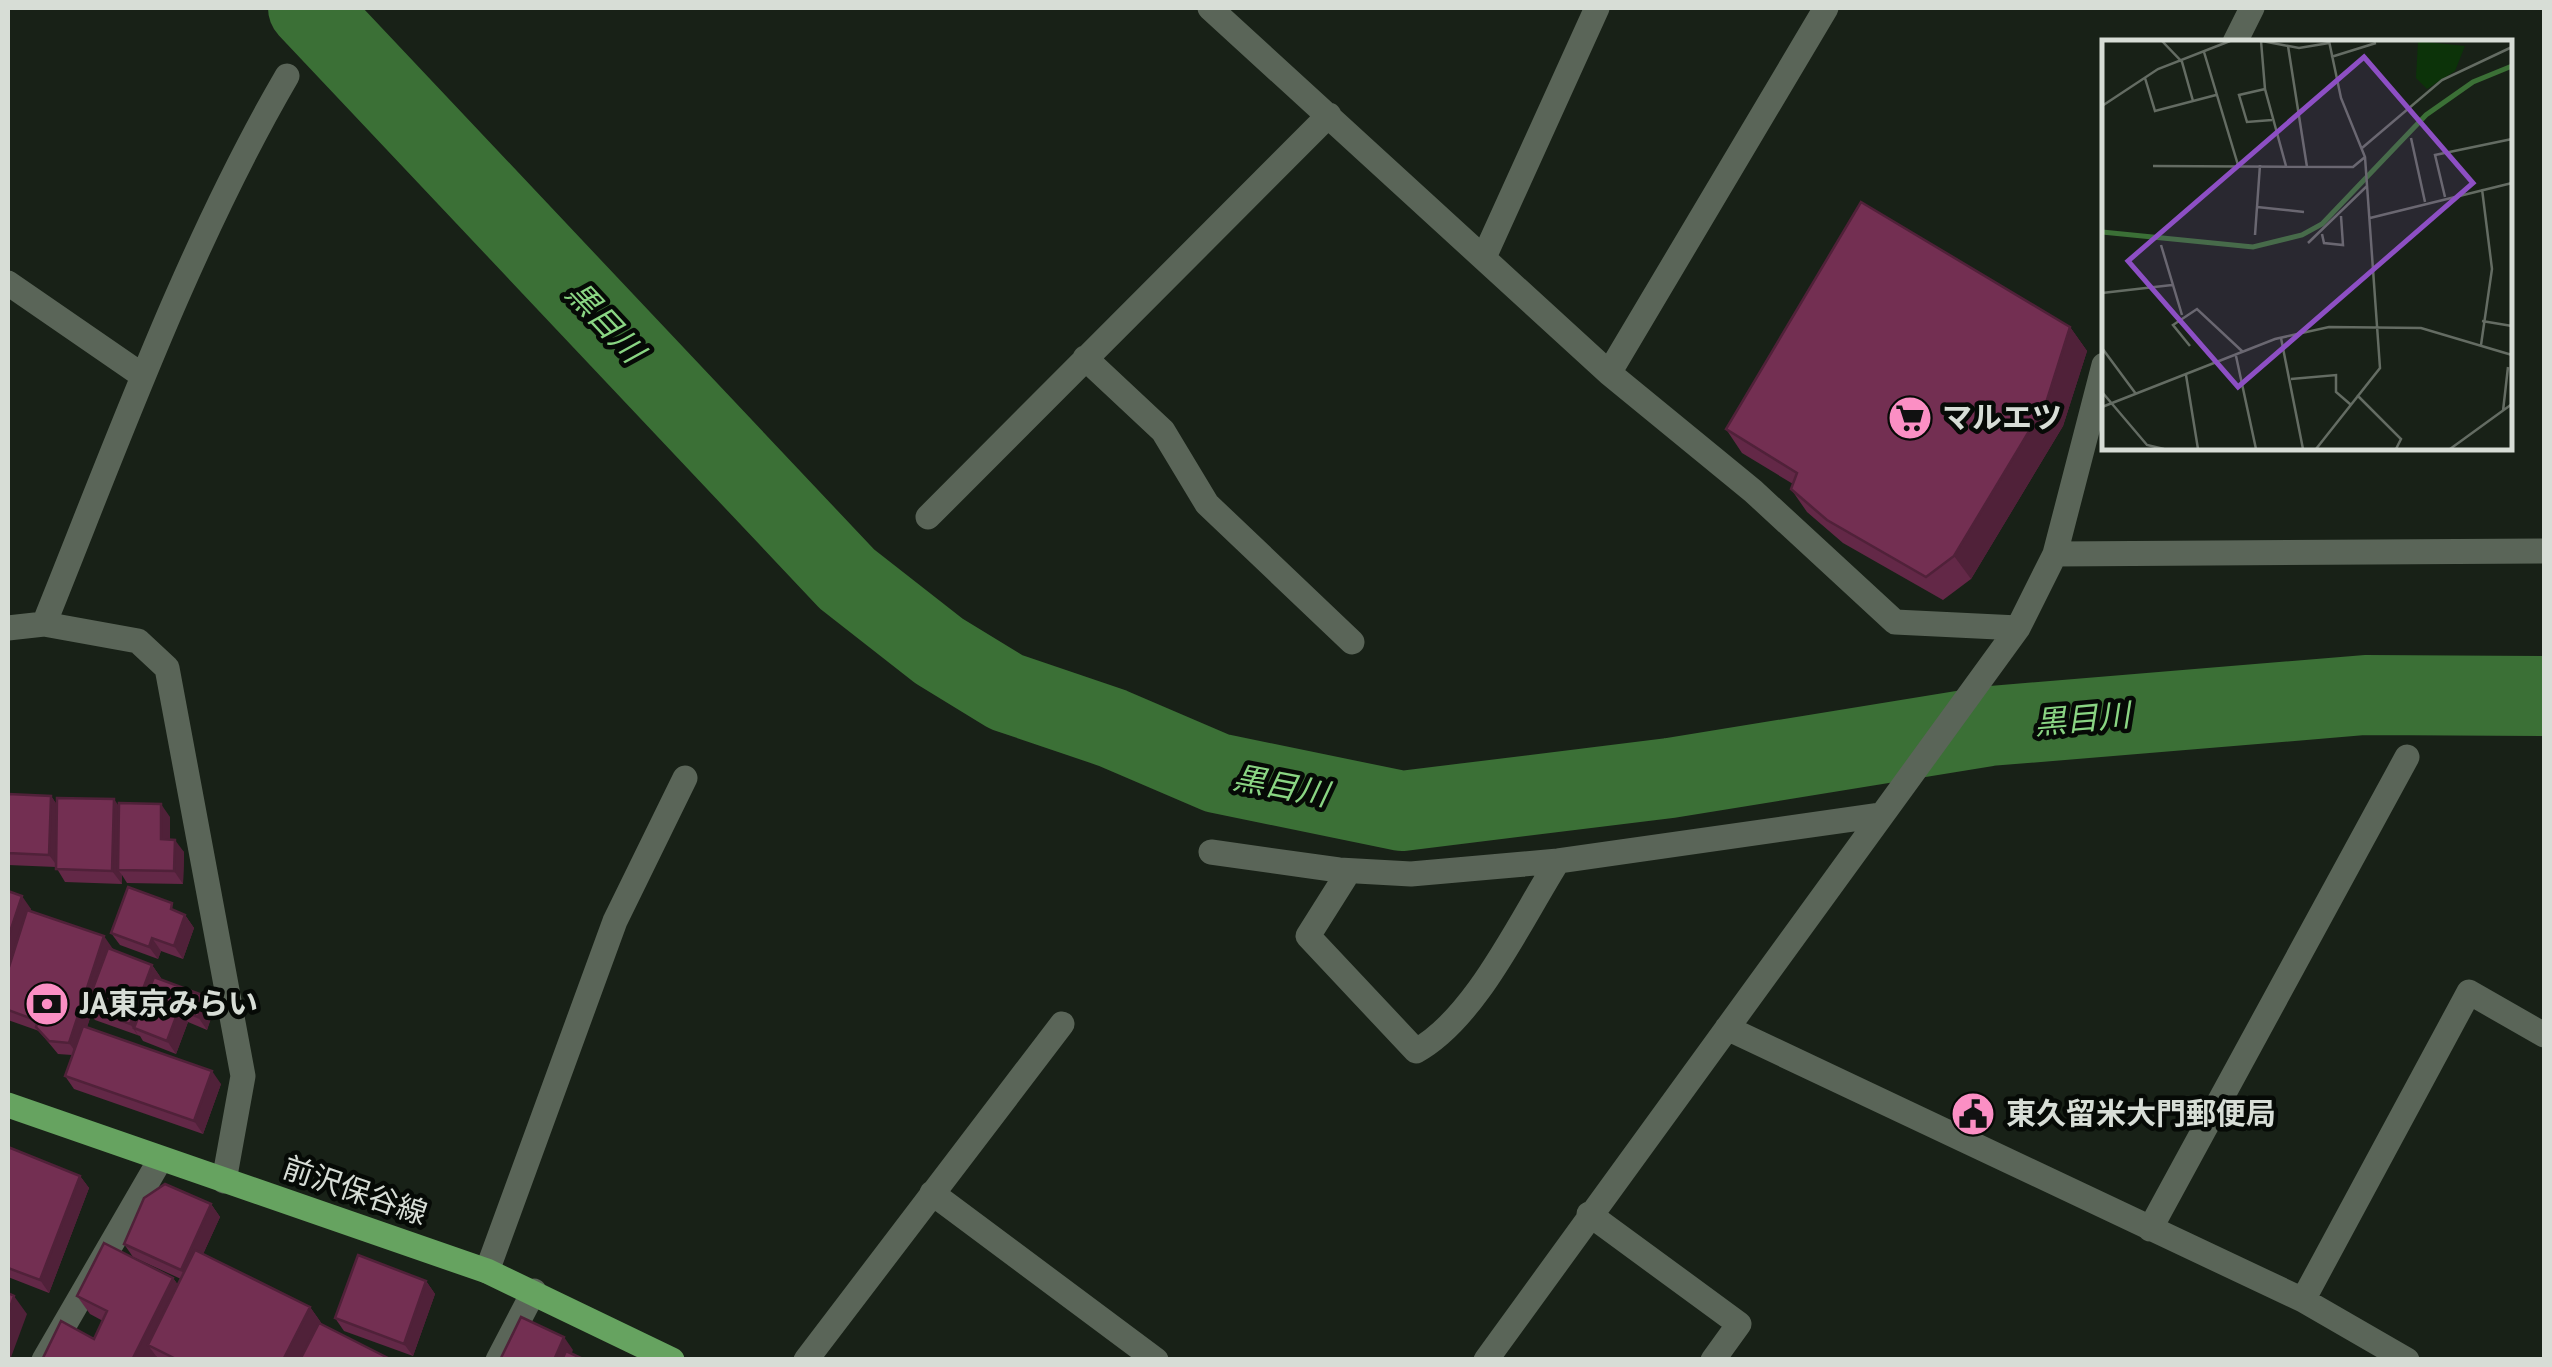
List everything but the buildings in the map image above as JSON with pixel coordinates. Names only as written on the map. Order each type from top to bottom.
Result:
[{"type":"main road","name":"前沢保谷線","points":[[8,1105],[488,1271],[672,1360]]},
{"type":"street","points":[[1210,8],[1609,373],[1753,490],[1895,622],[2018,628]]},
{"type":"street","points":[[1485,256],[1597,8]]},
{"type":"street","points":[[1609,373],[1826,8]]},
{"type":"street","points":[[2236,40],[2252,8]]},
{"type":"street","points":[[44,624],[143,376],[262,118],[287,76]]},
{"type":"street","points":[[928,517],[1329,115]]},
{"type":"street","points":[[8,284],[143,376]]},
{"type":"street","points":[[1085,358],[1162,431],[1207,504],[1352,642]]},
{"type":"street","points":[[1486,1360],[2018,628],[2056,554],[2102,373]]},
{"type":"street","points":[[2056,554],[2544,550]]},
{"type":"street","points":[[8,628],[44,624],[138,641],[168,668],[243,1076],[224,1181]]},
{"type":"street","points":[[2150,1229],[2406,757]]},
{"type":"street","points":[[488,1271],[615,922],[685,778]]},
{"type":"street","points":[[1211,852],[1349,871],[1410,874],[1558,861],[1880,816]]},
{"type":"street","points":[[1349,871],[1308,936],[1416,1051],[1436,1040],[1462,1012],[1558,861]]},
{"type":"street","points":[[2303,1300],[2469,992],[2544,1035]]},
{"type":"street","points":[[806,1360],[1062,1024]]},
{"type":"street","points":[[1726,1028],[2303,1300],[2407,1360]]},
{"type":"street","points":[[44,1360],[160,1160]]},
{"type":"street","points":[[932,1193],[1156,1360]]},
{"type":"street","points":[[1589,1214],[1739,1324],[1714,1360]]},
{"type":"street","points":[[498,1360],[534,1291]]},
{"type":"waterway","name":"黒目川","points":[[308,8],[847,579],[939,651],[1006,692],[1112,728],[1217,773],[1402,811],[1670,778],[1990,726],[2365,695],[2544,696]]},
{"type":"place","name":"マルエツ","points":[[1910,418]]},
{"type":"place","name":"JA東京みらい","points":[[47,1004]]},
{"type":"place","name":"東久留米大門郵便局","points":[[1973,1114]]}]
